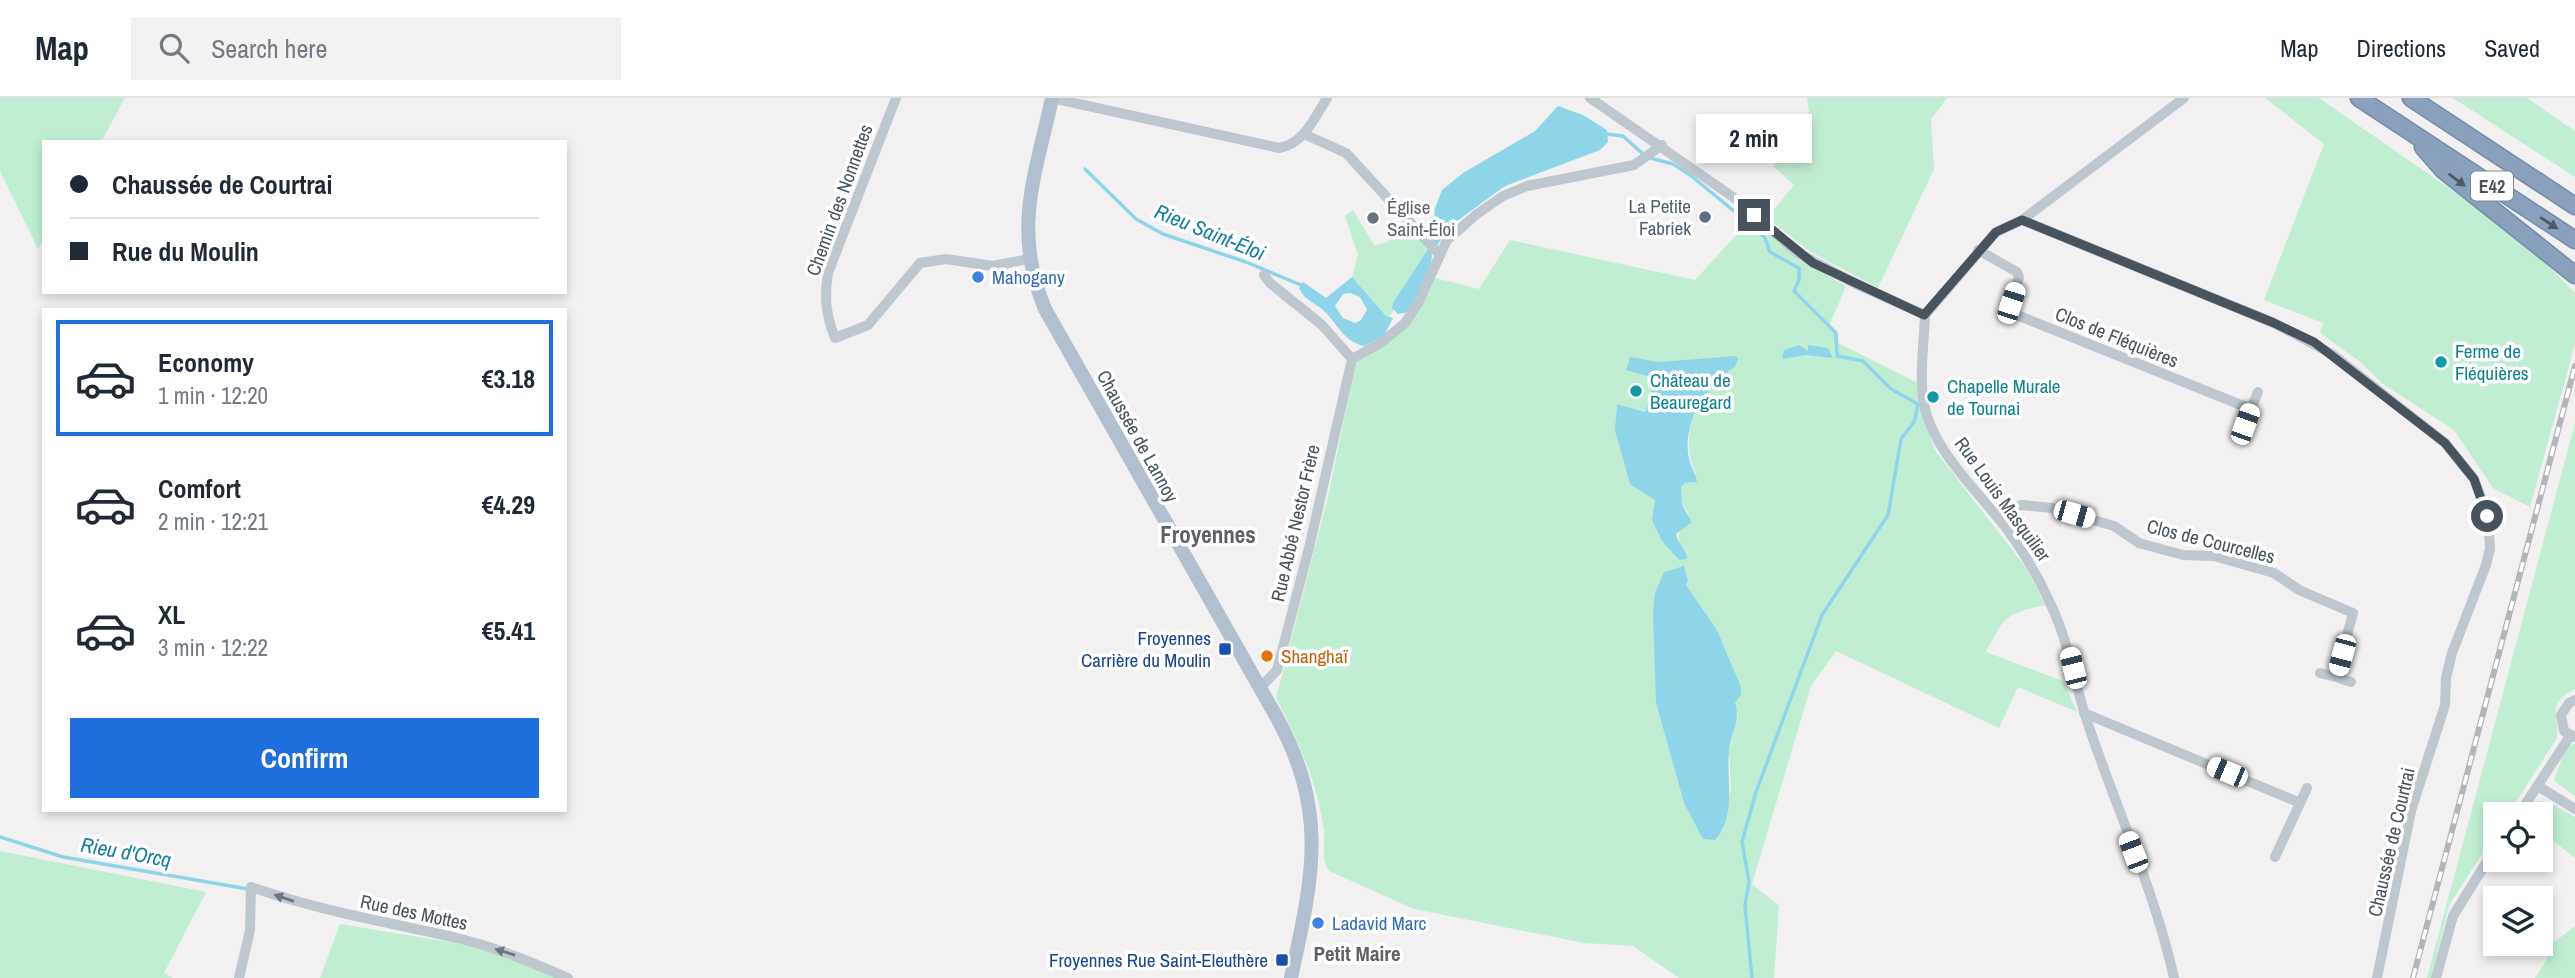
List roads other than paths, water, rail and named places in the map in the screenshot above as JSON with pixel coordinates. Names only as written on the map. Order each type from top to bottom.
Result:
[{"type":"highway","name":"E42","points":[[2359,98],[2575,240]]},
{"type":"highway","name":"E42","points":[[2411,98],[2575,206]]},
{"type":"highway","points":[[2410,131],[2443,170],[2575,275]]},
{"type":"highway","points":[[2553,191],[2575,194]]},
{"type":"main road","name":"Chaussée de Lannoy","points":[[1052,98],[1027,213],[1029,259],[1045,309],[1260,688],[1297,759],[1311,817],[1311,874],[1291,978]]},
{"type":"street","name":"Chemin des Nonnettes","points":[[896,98],[828,273],[824,295],[827,318],[835,338],[868,325],[920,263],[946,259],[993,266],[1029,259]]},
{"type":"street","points":[[1052,98],[1284,147],[1304,134],[1327,98]]},
{"type":"street","points":[[1590,98],[1662,145],[1733,197],[1798,253],[1858,285],[1924,315],[1996,232],[2022,220],[2184,98]]},
{"type":"street","points":[[1304,134],[1346,153],[1438,253]]},
{"type":"street","points":[[1264,275],[1270,283],[1322,325],[1352,359],[1382,342],[1405,323],[1418,303],[1438,253],[1447,240],[1503,196],[1554,178],[1634,165],[1662,145]]},
{"type":"street","name":"Chaussée de Courtrai","points":[[2022,220],[2274,323],[2314,342],[2437,436],[2471,473],[2487,516],[2490,549],[2452,653],[2446,678],[2445,705],[2414,800],[2377,978]]},
{"type":"street","name":"Clos de Fléquières","points":[[1978,250],[2017,272],[2019,277],[2011,303],[2017,315],[2251,409]]},
{"type":"street","name":"Rue Louis Masquilier","points":[[1924,315],[1924,402],[1930,423],[1940,443],[2036,572],[2053,608],[2067,646],[2084,713],[2150,897],[2174,978]]},
{"type":"street","name":"Rue Abbé Nestor Frère","points":[[1260,688],[1277,670],[1352,359]]},
{"type":"street","points":[[2244,426],[2258,392]]},
{"type":"street","name":"Clos de Courcelles","points":[[1994,513],[2022,505],[2052,508],[2114,526],[2139,543],[2183,555],[2214,556],[2274,573],[2299,590],[2353,612],[2336,677]]},
{"type":"street","points":[[2320,673],[2351,682]]},
{"type":"street","points":[[2527,802],[2572,736],[2561,724],[2561,715],[2569,703],[2575,700]]},
{"type":"street","points":[[2084,713],[2298,802]]},
{"type":"street","points":[[2538,786],[2575,809]]},
{"type":"street","points":[[2275,857],[2298,802],[2307,788]]},
{"type":"street","points":[[2438,977],[2453,916],[2483,868]]},
{"type":"street","name":"Rue des Mottes","points":[[239,978],[250,930],[251,887],[311,908],[462,939],[518,957],[568,978]]},
{"type":"water","points":[[1558,106],[1583,115],[1607,130],[1608,142],[1600,150],[1505,186],[1453,224],[1432,252],[1431,266],[1410,312],[1398,314],[1392,308],[1393,303],[1432,243],[1435,208],[1442,190],[1463,173],[1535,131]]},
{"type":"water","points":[[1352,277],[1386,316],[1393,318],[1384,336],[1364,346],[1357,344],[1346,336],[1323,310],[1306,298],[1299,288],[1303,282],[1326,298]],"holes":[[[1350,293],[1360,297],[1367,310],[1361,320],[1355,323],[1343,318],[1335,306],[1343,294]]]},
{"type":"water","points":[[1799,345],[1808,351],[1808,345],[1828,348],[1833,358],[1806,355],[1782,359],[1784,350]]},
{"type":"water","points":[[1736,356],[1738,359],[1735,367],[1728,371],[1727,379],[1708,392],[1690,426],[1688,451],[1697,482],[1685,483],[1681,487],[1682,505],[1692,522],[1676,534],[1687,556],[1687,559],[1679,560],[1662,541],[1652,520],[1655,500],[1630,484],[1615,430],[1617,404],[1645,412],[1655,378],[1626,370],[1630,357],[1659,362]]},
{"type":"water","points":[[1684,566],[1688,580],[1686,585],[1717,630],[1741,687],[1741,695],[1735,703],[1736,721],[1729,750],[1728,809],[1722,830],[1715,840],[1703,839],[1684,803],[1656,703],[1653,612],[1655,593],[1664,572]]},
{"type":"waterway","points":[[1607,134],[1623,136],[1643,154]]},
{"type":"waterway","points":[[1650,158],[1673,164],[1690,175],[1756,229],[1765,238],[1770,252],[1799,268],[1799,280],[1794,291],[1836,333],[1837,356],[1863,361],[1891,389],[1918,404],[1914,422],[1901,439],[1888,515],[1822,615],[1756,792],[1742,842],[1749,882],[1745,905],[1752,978]]},
{"type":"waterway","name":"Rieu Saint-Éloi","points":[[1085,169],[1136,219],[1163,234],[1246,262],[1301,285]]},
{"type":"waterway","name":"Rieu d'Orcq","points":[[0,837],[63,857],[248,889]]},
{"type":"railway","points":[[2413,978],[2575,366]]},
{"type":"place","name":"La Petite Fabriek","points":[[1705,217]]},
{"type":"place","name":"Église Saint-Éloi","points":[[1373,218]]},
{"type":"place","name":"Mahogany","points":[[978,277]]},
{"type":"place","name":"Ferme de Fléquières","points":[[2441,362]]},
{"type":"place","name":"Château de Beauregard","points":[[1636,391]]},
{"type":"place","name":"Chapelle Murale de Tournai","points":[[1933,397]]},
{"type":"place","name":"Froyennes Carrière du Moulin","points":[[1225,649]]},
{"type":"place","name":"Shanghaï","points":[[1267,656]]},
{"type":"place","name":"Ladavid Marc","points":[[1318,923]]},
{"type":"place","name":"Froyennes Rue Saint-Eleuthère","points":[[1282,960]]},
{"type":"district","name":"Froyennes","points":[[1208,534]]},
{"type":"district","name":"Petit Maire","points":[[1357,953]]}]
